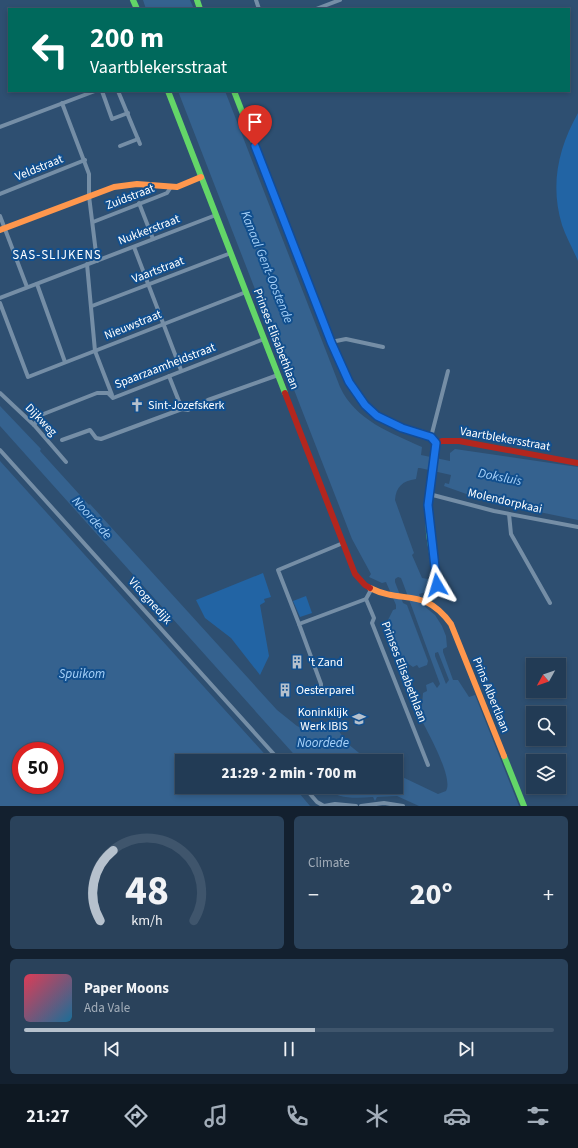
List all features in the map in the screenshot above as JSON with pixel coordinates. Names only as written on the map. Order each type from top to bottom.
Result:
[{"type":"main road","name":"Prinses Elisabethlaan","points":[[168,92],[358,579],[379,592],[400,596]]},
{"type":"main road","points":[[234,92],[344,374],[365,405],[377,416],[390,423],[431,437],[436,443],[428,494],[430,534],[437,585],[436,590],[425,600]]},
{"type":"main road","points":[[2,229],[114,187],[128,185],[177,187],[201,177]]},
{"type":"main road","name":"Vaartblekersstraat","points":[[436,443],[442,441],[459,441],[578,463]]},
{"type":"main road","name":"Prins Albertlaan","points":[[400,596],[425,600],[440,608],[451,624],[524,806]]},
{"type":"street","points":[[319,8],[340,0]]},
{"type":"street","points":[[0,127],[92,92]]},
{"type":"street","points":[[102,92],[112,119],[128,113]]},
{"type":"street","points":[[118,92],[140,144]]},
{"type":"street","points":[[62,103],[85,160],[90,179],[90,196],[97,261]]},
{"type":"street","points":[[120,146],[138,139]]},
{"type":"street","name":"Veldstraat","points":[[0,194],[85,160]]},
{"type":"street","name":"Zuidstraat","points":[[93,222],[167,193],[171,187]]},
{"type":"street","points":[[139,203],[153,239]]},
{"type":"street","name":"Nukkerstraat","points":[[0,298],[216,215]]},
{"type":"street","points":[[0,216],[2,229],[27,287]]},
{"type":"street","points":[[134,247],[181,370]]},
{"type":"street","name":"Vaartstraat","points":[[92,306],[231,252]]},
{"type":"street","points":[[87,264],[95,351],[112,398]]},
{"type":"street","points":[[37,284],[65,362]]},
{"type":"street","name":"Nieuwstraat","points":[[0,303],[28,377],[246,292]]},
{"type":"street","name":"Spaarzaamheidstraat","points":[[34,425],[41,415],[97,392],[108,393],[112,398],[264,339]]},
{"type":"street","points":[[331,342],[346,339],[384,347]]},
{"type":"street","points":[[431,437],[448,371]]},
{"type":"street","points":[[62,440],[90,430],[96,438],[101,439],[182,409],[188,410],[208,400],[278,375]]},
{"type":"street","points":[[169,376],[182,409]]},
{"type":"street","name":"Dijkweg","points":[[0,393],[34,425],[66,462]]},
{"type":"street","name":"Vicognedijk","points":[[0,450],[274,754]]},
{"type":"street","name":"Molendorpkaai","points":[[428,494],[509,514],[578,527]]},
{"type":"street","points":[[509,514],[511,534],[550,603]]},
{"type":"street","points":[[321,689],[322,684],[278,570],[344,543]]},
{"type":"street","points":[[299,624],[366,599],[372,588]]},
{"type":"street","name":"Prinses Elisabethlaan","points":[[366,599],[374,618],[372,623],[428,765]]},
{"type":"street","points":[[310,794],[317,802],[324,806],[335,804],[356,806]]},
{"type":"street","points":[[361,806],[384,803],[403,806]]},
{"type":"shaded area","points":[[578,113],[578,261],[565,234],[558,210],[557,181],[558,168],[565,140]]},
{"type":"shaded area","points":[[263,573],[271,597],[264,599],[265,602],[260,605],[269,656],[260,675],[231,638],[205,618],[196,600]]},
{"type":"shaded area","points":[[306,596],[312,613],[300,617],[293,601]]},
{"type":"water","points":[[143,0],[190,0],[194,8],[146,8]]},
{"type":"water","points":[[178,92],[225,92],[340,387],[355,408],[364,417],[386,431],[422,447],[421,455],[450,461],[450,453],[455,449],[578,467],[578,520],[486,501],[444,486],[445,483],[449,484],[451,475],[420,468],[418,468],[416,479],[403,483],[398,488],[395,500],[414,553],[412,555],[422,578],[428,579],[430,588],[426,592],[419,594],[424,606],[435,615],[446,636],[447,647],[443,649],[443,652],[453,680],[458,680],[469,697],[475,695],[519,806],[419,806],[397,796],[377,797],[375,801],[373,797],[354,798],[335,794],[403,794],[403,777],[438,794],[446,791],[447,785],[446,776],[439,754],[420,717],[423,693],[427,691],[426,685],[433,682],[437,688],[440,684],[403,583],[401,578],[398,577],[395,579],[403,603],[407,605],[428,661],[427,665],[419,668],[417,665],[413,667],[400,658],[386,624],[393,610],[396,609],[396,605],[386,582],[382,583],[369,577],[371,574],[352,539]],"holes":[[[438,652],[449,680],[446,684],[435,653]]]},
{"type":"water","name":"Noordede","points":[[0,406],[41,449],[40,451],[277,710],[297,726],[306,730],[331,720],[348,744],[360,754],[294,754],[0,426]]},
{"type":"water","name":"Spuikom","points":[[0,461],[265,754],[175,754],[175,794],[300,794],[310,806],[0,806]]},
{"type":"traffic: fast","points":[[133,0],[137,8]]},
{"type":"traffic: fast","points":[[197,0],[200,8]]},
{"type":"traffic: fast","points":[[168,92],[285,393]]},
{"type":"traffic: fast","points":[[234,92],[322,318]]},
{"type":"traffic: fast","points":[[428,601],[436,590],[437,585],[429,534],[428,505],[436,443]]},
{"type":"traffic: fast","points":[[504,756],[524,806]]},
{"type":"traffic: slow","points":[[0,230],[114,187],[137,184],[177,187],[201,177]]},
{"type":"traffic: slow","points":[[322,318],[347,378],[366,404],[378,415],[392,424],[427,435],[436,443]]},
{"type":"traffic: slow","points":[[370,588],[382,593],[422,600],[441,612],[451,624],[504,756]]},
{"type":"traffic: jam","points":[[285,393],[355,574],[365,585],[370,588]]},
{"type":"traffic: jam","points":[[436,443],[442,441],[459,441],[578,463]]},
{"type":"place","name":"Sint-Jozefskerk","points":[[137,405]]},
{"type":"place","name":"'t Zand","points":[[297,662]]},
{"type":"place","name":"Oesterparel","points":[[285,690]]},
{"type":"place","name":"Koninklijk Werk IBIS","points":[[359,719]]},
{"type":"district","name":"SAS-SLIJKENS","points":[[57,255]]},
{"type":"route","points":[[255,146],[344,374],[360,399],[377,416],[402,428],[431,437],[436,443],[437,448],[428,494],[428,517],[437,585]]},
{"type":"water label","name":"Kanaal Gent-Oostende","points":[[267,267]]},
{"type":"water label","name":"Doksluis","points":[[500,477]]}]
